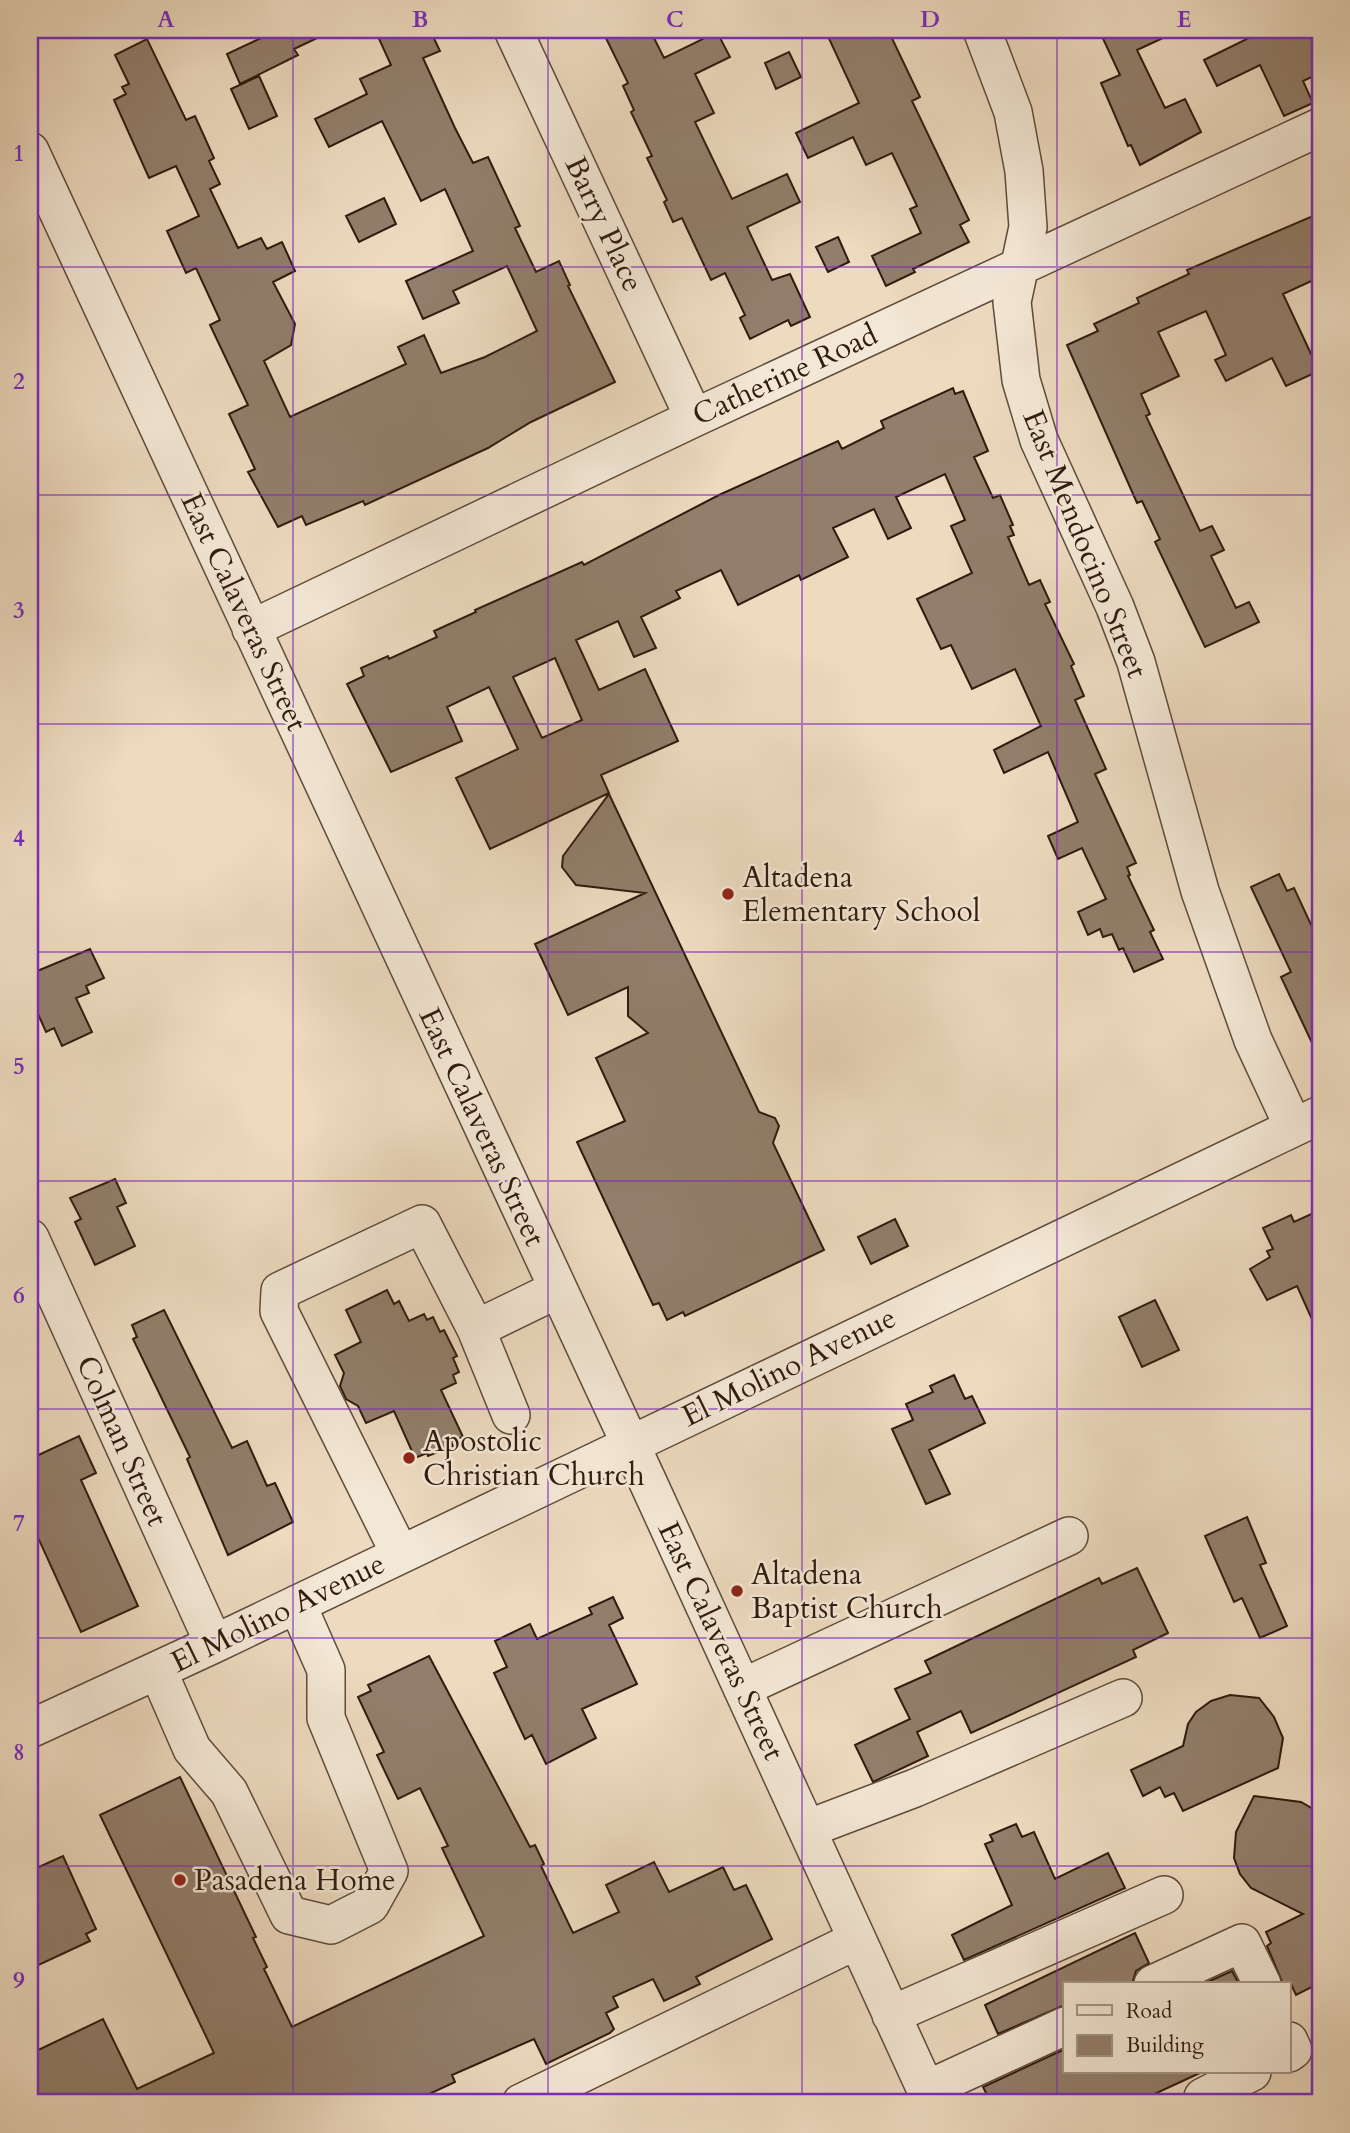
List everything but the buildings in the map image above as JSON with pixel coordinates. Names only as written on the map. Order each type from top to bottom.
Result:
[{"type":"street","name":"Barry Place","points":[[513,30],[694,418]]},
{"type":"street","name":"East Mendocino Street","points":[[982,30],[1013,112],[1024,171],[1028,227],[1017,267],[1012,302],[1021,380],[1039,440],[1115,607],[1132,651],[1205,904],[1253,1040],[1306,1120]]},
{"type":"street","name":"Catherine Road","points":[[251,629],[694,418],[1320,127]]},
{"type":"street","name":"East Calaveras Street","points":[[30,151],[630,1443],[929,2097]]},
{"type":"street","name":"El Molino Avenue","points":[[30,1729],[158,1671],[1306,1120]]},
{"type":"street","points":[[400,1554],[279,1311],[280,1291],[422,1224],[476,1329],[511,1415]]},
{"type":"street","name":"Colman Street","points":[[30,1238],[214,1644]]},
{"type":"street","points":[[476,1329],[558,1289]]},
{"type":"street","points":[[742,1688],[1069,1536]]},
{"type":"street","points":[[158,1671],[192,1749],[229,1792],[289,1915],[331,1925],[370,1905],[389,1871],[326,1718],[326,1670],[297,1604]]},
{"type":"street","points":[[807,1829],[915,1788],[1123,1698]]},
{"type":"street","points":[[891,2015],[1164,1895]]},
{"type":"street","points":[[521,2103],[793,1968],[857,1940]]},
{"type":"street","points":[[1157,1982],[1242,1943],[1261,1982]]},
{"type":"street","points":[[929,2097],[1063,2027]]},
{"type":"street","points":[[1201,2101],[1248,2074]]},
{"type":"place","name":"Altadena Elementary School","points":[[728,894]]},
{"type":"place","name":"Apostolic Christian Church","points":[[409,1458]]},
{"type":"place","name":"Altadena Baptist Church","points":[[737,1591]]},
{"type":"place","name":"Pasadena Home","points":[[180,1880]]}]
